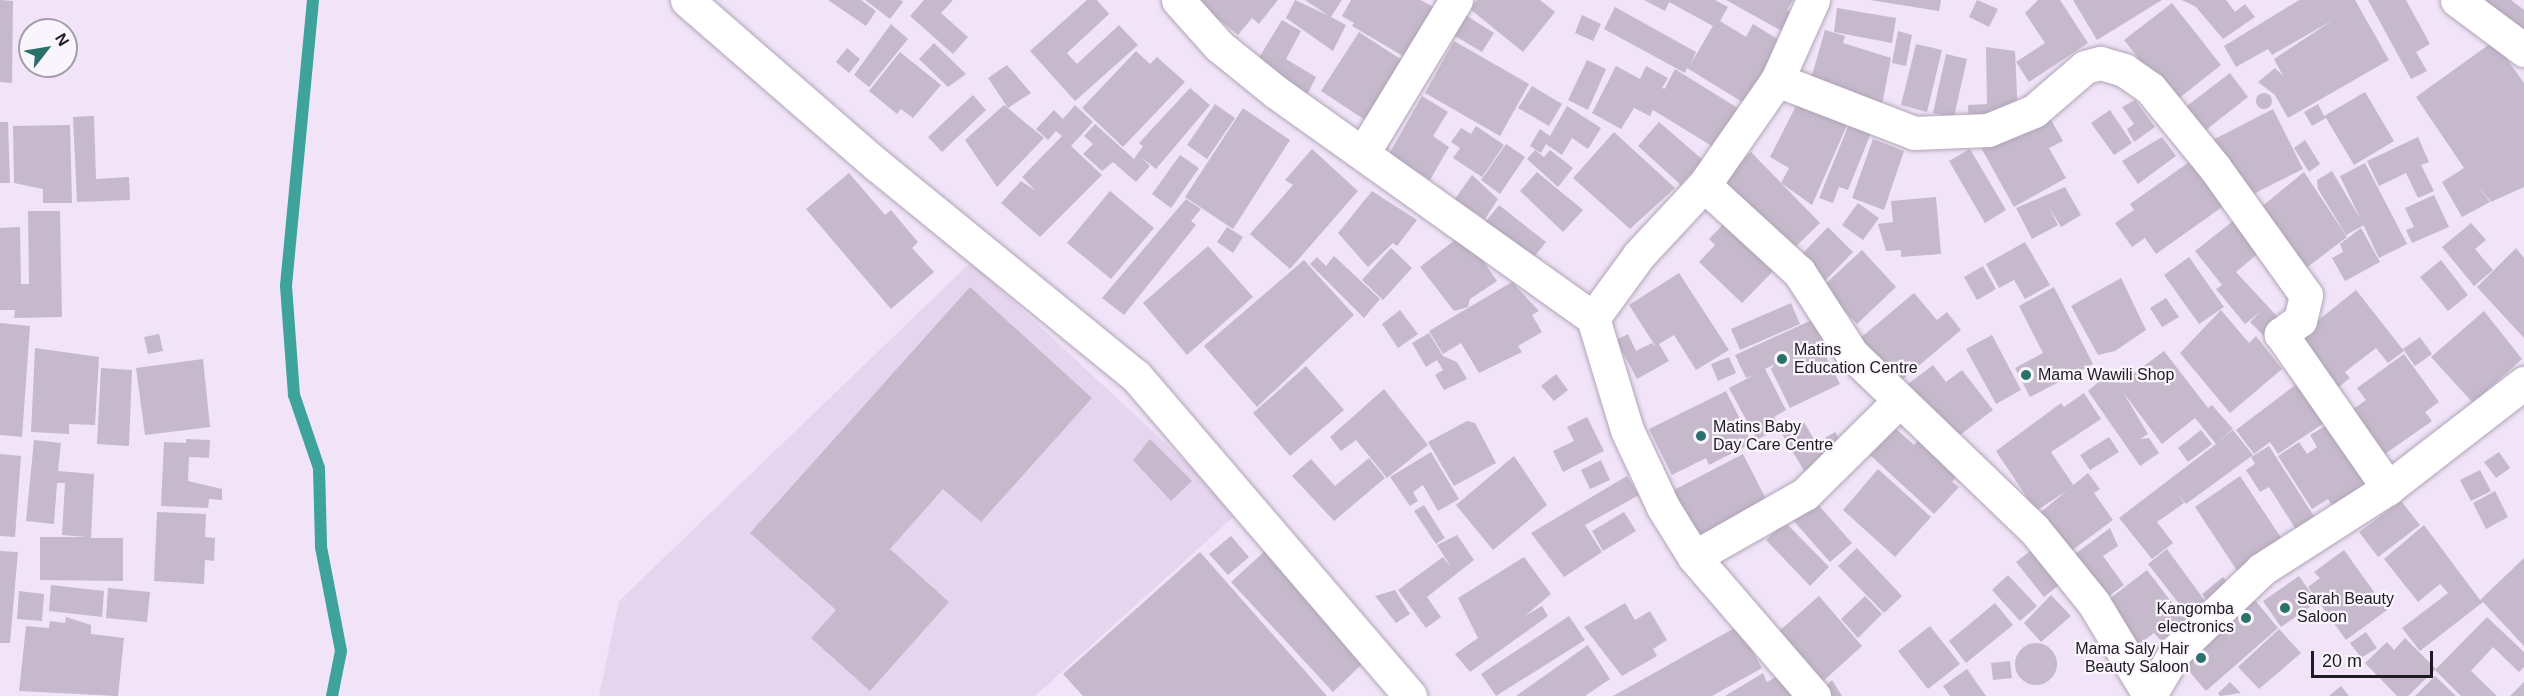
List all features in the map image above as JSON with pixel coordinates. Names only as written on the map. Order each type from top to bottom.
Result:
[{"type":"street","points":[[687,0],[877,165],[1136,375],[1410,696]]},
{"type":"street","points":[[1178,0],[1227,52],[1593,318],[1627,430],[1694,557],[1814,696]]},
{"type":"street","points":[[1363,153],[1456,0]]},
{"type":"street","points":[[1593,318],[1639,255],[1704,185],[1777,80],[1813,0]]},
{"type":"street","points":[[2457,0],[2524,50]]},
{"type":"street","points":[[1777,80],[1914,133],[1988,130],[2034,111],[2085,67],[2100,63],[2124,70],[2150,88],[2215,168],[2306,295],[2300,320],[2281,334],[2388,488]]},
{"type":"street","points":[[1704,185],[1799,272],[1852,354],[2034,529],[2093,602],[2150,696],[2176,651],[2262,569],[2388,488],[2524,384]]},
{"type":"street","points":[[1694,557],[1805,494],[1899,401]]},
{"type":"shaded area","points":[[971,262],[1239,512],[1035,696],[599,696],[619,601]]},
{"type":"building","points":[[0,0],[13,1],[12,83],[0,82]]},
{"type":"building","points":[[828,0],[861,0],[876,11],[866,26]]},
{"type":"building","points":[[865,0],[901,0],[903,2],[890,19]]},
{"type":"building","points":[[924,0],[953,0],[941,13],[968,37],[953,54],[910,16]]},
{"type":"building","points":[[1087,0],[1097,0],[1109,14],[1067,53],[1077,64],[1119,25],[1138,45],[1075,101],[1030,51]]},
{"type":"building","points":[[1194,0],[1278,0],[1259,24],[1252,18],[1238,35]]},
{"type":"building","points":[[1295,0],[1329,16],[1305,0],[1342,0],[1331,17],[1346,25],[1333,51],[1286,18]]},
{"type":"building","points":[[1351,0],[1421,0],[1433,7],[1403,56],[1352,26],[1354,23],[1342,16]]},
{"type":"building","points":[[1477,0],[1540,0],[1555,12],[1523,52],[1470,9]]},
{"type":"building","points":[[1644,0],[1715,0],[1728,7],[1720,21],[1746,37],[1753,24],[1789,46],[1752,108],[1687,68],[1685,73],[1604,29],[1615,7],[1696,52],[1690,65],[1713,26],[1669,2],[1665,11]]},
{"type":"building","points":[[1726,0],[1793,0],[1787,10],[1799,18],[1789,35]]},
{"type":"building","points":[[1870,0],[1941,0],[1939,11]]},
{"type":"building","points":[[1977,0],[1998,9],[1989,27],[1969,17]]},
{"type":"building","points":[[2038,0],[2060,0],[2088,43],[2029,82],[2016,62],[2045,43],[2025,13]]},
{"type":"building","points":[[2073,0],[2162,0],[2097,40]]},
{"type":"building","points":[[2182,0],[2226,0],[2235,12],[2245,4],[2255,17],[2223,39],[2196,7]]},
{"type":"building","points":[[2299,0],[2355,0],[2389,60],[2288,118],[2275,95],[2258,82],[2275,68],[2283,76],[2274,59],[2333,20],[2272,55],[2268,49],[2236,67],[2224,46]]},
{"type":"building","points":[[2368,0],[2406,0],[2430,44],[2416,52],[2427,71],[2411,79]]},
{"type":"building","points":[[2477,0],[2511,0],[2524,10],[2524,28],[2515,37]]},
{"type":"building","points":[[2172,3],[2221,65],[2173,103],[2124,40]]},
{"type":"building","points":[[1837,8],[1896,18],[1892,43],[1834,32]]},
{"type":"building","points":[[1462,13],[1494,33],[1482,52],[1450,33]]},
{"type":"building","points":[[1582,15],[1601,24],[1593,41],[1575,33]]},
{"type":"building","points":[[1282,20],[1301,31],[1286,59],[1316,77],[1305,99],[1252,69]]},
{"type":"building","points":[[891,24],[908,39],[869,87],[854,75]]},
{"type":"building","points":[[1825,30],[1845,36],[1843,43],[1891,58],[1881,110],[1808,89]]},
{"type":"building","points":[[1898,31],[1912,35],[1906,66],[1892,63]]},
{"type":"building","points":[[1359,32],[1411,66],[1365,120],[1321,91]]},
{"type":"building","points":[[1454,41],[1529,84],[1500,136],[1425,93]]},
{"type":"building","points":[[2494,41],[2524,83],[2524,187],[2491,202],[2475,182],[2490,202],[2462,217],[2442,182],[2464,168],[2416,97]]},
{"type":"building","points":[[934,43],[966,74],[948,87],[919,59]]},
{"type":"building","points":[[1916,44],[1942,50],[1927,112],[1901,105]]},
{"type":"building","points":[[1986,47],[2015,51],[2018,118],[1969,125],[1968,105],[1987,104]]},
{"type":"building","points":[[847,48],[860,59],[849,73],[836,62]]},
{"type":"building","points":[[1136,51],[1150,64],[1157,57],[1185,82],[1123,147],[1082,108]]},
{"type":"building","points":[[900,52],[941,85],[913,118],[901,109],[897,114],[869,91]]},
{"type":"building","points":[[1946,54],[1967,59],[1954,117],[1933,113]]},
{"type":"building","points":[[1587,60],[1606,69],[1588,110],[1568,100]]},
{"type":"building","points":[[1007,65],[1031,93],[1008,108],[988,78]]},
{"type":"building","points":[[1616,66],[1640,79],[1646,66],[1668,78],[1662,88],[1665,89],[1675,69],[1744,112],[1720,151],[1653,110],[1650,116],[1634,108],[1621,129],[1592,113]]},
{"type":"building","points":[[2230,73],[2248,97],[2202,133],[2183,109]]},
{"type":"building","points":[[1532,86],[1562,104],[1549,126],[1518,108]]},
{"type":"building","points":[[1190,88],[1210,105],[1156,169],[1141,157],[1150,166],[1136,182],[1113,162],[1102,171],[1083,154],[1093,144],[1084,136],[1095,124],[1134,159],[1143,146],[1139,143]]},
{"type":"building","points":[[2365,92],[2394,141],[2354,165],[2326,118],[2312,126],[2304,112],[2318,104],[2324,116]]},
{"type":"building","points":[[2261,93],[2267,93],[2272,101],[2270,107],[2261,109],[2256,104],[2256,98]]},
{"type":"building","points":[[973,95],[986,110],[942,152],[928,137]]},
{"type":"building","points":[[1422,96],[1448,112],[1433,136],[1449,147],[1430,180],[1389,154]]},
{"type":"building","points":[[1800,98],[1848,123],[1812,205],[1781,183],[1789,168],[1770,157]]},
{"type":"building","points":[[2135,100],[2155,127],[2134,142],[2127,129],[2134,124],[2122,107]]},
{"type":"building","points":[[1215,104],[1235,118],[1207,159],[1187,145]]},
{"type":"building","points":[[1004,105],[1044,138],[997,187],[965,140]]},
{"type":"building","points":[[1075,105],[1093,122],[1071,146],[1102,175],[1040,237],[1001,203],[1021,181],[1036,191],[1022,177],[1062,136],[1056,131],[1048,140],[1036,129],[1054,110],[1063,119]]},
{"type":"building","points":[[1567,106],[1601,128],[1588,149],[1572,138],[1562,155],[1546,144],[1541,153],[1530,146],[1540,129],[1550,136]]},
{"type":"building","points":[[1243,108],[1290,140],[1233,229],[1185,197]]},
{"type":"building","points":[[2273,109],[2303,169],[2239,201],[2209,142]]},
{"type":"building","points":[[2110,110],[2132,143],[2114,155],[2091,123]]},
{"type":"building","points":[[2047,113],[2063,141],[2049,148],[2066,178],[2014,207],[1979,144]]},
{"type":"building","points":[[94,116],[96,179],[129,177],[130,200],[77,202],[73,117]]},
{"type":"building","points":[[1851,119],[1873,128],[1848,190],[1839,187],[1833,203],[1819,198]]},
{"type":"building","points":[[0,122],[8,122],[10,183],[0,183]]},
{"type":"building","points":[[1659,122],[1703,160],[1681,185],[1638,146]]},
{"type":"building","points":[[70,125],[72,203],[43,203],[43,189],[14,183],[13,126]]},
{"type":"building","points":[[1476,126],[1504,145],[1482,177],[1453,158],[1460,148],[1451,142],[1461,128],[1471,134]]},
{"type":"building","points":[[1614,132],[1675,188],[1630,229],[1573,178]]},
{"type":"building","points":[[2162,137],[2176,156],[2138,184],[2122,161]]},
{"type":"building","points":[[2418,137],[2429,162],[2421,165],[2434,191],[2418,198],[2406,173],[2379,186],[2367,161]]},
{"type":"building","points":[[1873,139],[1904,151],[1884,210],[1852,198]]},
{"type":"building","points":[[2305,140],[2320,164],[2309,172],[2294,148]]},
{"type":"building","points":[[1506,144],[1525,157],[1500,194],[1481,180]]},
{"type":"building","points":[[1312,149],[1358,191],[1290,269],[1250,234],[1293,185],[1285,180]]},
{"type":"building","points":[[1970,149],[2006,210],[1985,223],[1949,161]]},
{"type":"building","points":[[1535,150],[1544,157],[1550,150],[1573,168],[1558,187],[1527,159]]},
{"type":"building","points":[[1751,152],[1820,223],[1787,255],[1718,185]]},
{"type":"building","points":[[1180,155],[1199,168],[1171,208],[1152,194]]},
{"type":"building","points":[[2199,155],[2232,200],[2156,254],[2145,238],[2132,247],[2115,223],[2134,210],[2130,204]]},
{"type":"building","points":[[2365,163],[2407,244],[2379,258],[2340,176]]},
{"type":"building","points":[[2332,171],[2364,225],[2346,235],[2318,189],[2317,180]]},
{"type":"building","points":[[1537,172],[1583,210],[1563,232],[1520,191]]},
{"type":"building","points":[[2304,172],[2347,237],[2301,272],[2260,208]]},
{"type":"building","points":[[849,173],[885,215],[891,210],[918,242],[912,248],[934,272],[891,309],[806,209]]},
{"type":"building","points":[[1472,175],[1498,199],[1485,219],[1455,199]]},
{"type":"building","points":[[2065,187],[2081,215],[2061,227],[2049,207],[2058,225],[2032,239],[2016,208]]},
{"type":"building","points":[[1110,191],[1154,228],[1111,279],[1067,243]]},
{"type":"building","points":[[1372,191],[1417,220],[1397,246],[1393,243],[1368,267],[1338,233]]},
{"type":"building","points":[[2434,195],[2449,227],[2412,243],[2406,230],[2414,227],[2405,208]]},
{"type":"building","points":[[1936,197],[1941,254],[1901,257],[1901,250],[1886,251],[1878,224],[1893,222],[1891,201]]},
{"type":"building","points":[[1186,199],[1201,209],[1191,221],[1196,225],[1124,315],[1102,298]]},
{"type":"building","points":[[1858,203],[1879,218],[1863,240],[1842,225]]},
{"type":"building","points":[[1499,205],[1546,242],[1531,261],[1484,224]]},
{"type":"building","points":[[28,211],[60,211],[62,317],[14,318],[15,310],[0,310],[0,228],[20,227],[21,284],[29,284]]},
{"type":"building","points":[[2242,214],[2267,246],[2236,272],[2285,325],[2269,341],[2250,322],[2260,312],[2245,324],[2216,289],[2222,285],[2195,251]]},
{"type":"building","points":[[1732,215],[1781,263],[1742,303],[1699,262],[1715,245],[1709,239]]},
{"type":"building","points":[[2471,223],[2486,240],[2475,249],[2493,270],[2474,286],[2442,247]]},
{"type":"building","points":[[1227,227],[1243,237],[1233,253],[1217,242]]},
{"type":"building","points":[[1828,227],[1853,252],[1821,285],[1801,255]]},
{"type":"building","points":[[2361,228],[2380,262],[2345,281],[2332,258],[2343,252],[2340,244]]},
{"type":"building","points":[[1464,233],[1497,281],[1470,299],[1468,307],[1454,311],[1420,267]]},
{"type":"building","points":[[2025,242],[2050,285],[2025,299],[2014,280],[1999,288],[1986,264]]},
{"type":"building","points":[[1208,246],[1253,297],[1187,355],[1143,303]]},
{"type":"building","points":[[1391,248],[1412,268],[1383,300],[1362,280]]},
{"type":"building","points":[[2516,248],[2524,258],[2524,338],[2477,287]]},
{"type":"building","points":[[1862,250],[1896,287],[1857,324],[1822,287]]},
{"type":"building","points":[[1334,256],[1380,299],[1364,318],[1310,264],[1317,257],[1326,266]]},
{"type":"building","points":[[2189,257],[2224,307],[2199,324],[2164,275]]},
{"type":"building","points":[[1304,260],[1354,315],[1257,407],[1204,346]]},
{"type":"building","points":[[2441,260],[2468,295],[2448,311],[2420,277]]},
{"type":"building","points":[[1983,266],[1996,289],[1977,300],[1964,277]]},
{"type":"building","points":[[1679,273],[1729,350],[1696,370],[1674,335],[1659,344],[1669,361],[1637,379],[1616,340],[1628,334],[1636,351],[1652,343],[1656,347],[1629,305]]},
{"type":"building","points":[[2121,278],[2146,330],[2115,351],[2098,355],[2071,306]]},
{"type":"building","points":[[1512,282],[1539,311],[1532,315],[1542,332],[1518,346],[1522,352],[1479,373],[1461,343],[1443,354],[1429,331]]},
{"type":"building","points":[[970,287],[1092,398],[981,522],[943,489],[890,549],[949,602],[870,691],[811,638],[836,610],[750,533]]},
{"type":"building","points":[[2054,287],[2093,364],[2030,397],[2015,368],[2043,353],[2019,306]]},
{"type":"building","points":[[2356,290],[2404,351],[2388,363],[2376,348],[2345,372],[2350,378],[2330,394],[2290,343]]},
{"type":"building","points":[[1914,293],[1937,320],[1947,312],[1961,330],[1890,390],[1858,340]]},
{"type":"building","points":[[2166,298],[2179,317],[2162,327],[2150,308]]},
{"type":"building","points":[[1791,303],[1800,324],[1740,350],[1731,329]]},
{"type":"building","points":[[1400,310],[1418,334],[1398,348],[1382,324]]},
{"type":"building","points":[[2221,310],[2249,343],[2256,336],[2282,369],[2230,413],[2180,353]]},
{"type":"building","points":[[2484,311],[2522,359],[2473,403],[2431,357]]},
{"type":"building","name":"Matins Education Centre","points":[[1823,315],[1827,345],[1822,349],[1840,384],[1790,408],[1771,369],[1775,364],[1765,369],[1786,410],[1774,417],[1780,427],[1757,440],[1729,388],[1754,375],[1746,378],[1735,355]]},
{"type":"building","points":[[0,323],[30,326],[22,437],[0,435]]},
{"type":"building","points":[[1429,333],[1443,356],[1457,362],[1467,379],[1444,390],[1435,375],[1443,370],[1437,360],[1426,367],[1412,343]]},
{"type":"building","points":[[159,334],[163,351],[148,354],[144,337]]},
{"type":"building","points":[[1992,335],[2021,390],[1996,404],[1966,349]]},
{"type":"building","points":[[2420,337],[2432,354],[2415,366],[2403,349]]},
{"type":"building","points":[[35,348],[99,357],[95,425],[69,424],[69,434],[31,432]]},
{"type":"building","points":[[2164,351],[2208,408],[2212,405],[2233,429],[2218,442],[2233,430],[2253,455],[2186,504],[2177,494],[2184,503],[2157,522],[2173,543],[2152,559],[2119,518],[2216,444],[2195,418],[2162,444],[2123,392],[2148,434],[2140,439],[2149,438],[2159,453],[2140,466],[2088,391],[2112,370],[2121,383]]},
{"type":"building","points":[[2404,354],[2439,402],[2425,412],[2432,421],[2385,454],[2352,410],[2366,400],[2357,388]]},
{"type":"building","points":[[1729,357],[1736,373],[1718,381],[1711,364]]},
{"type":"building","points":[[203,359],[210,427],[145,435],[136,368]]},
{"type":"building","points":[[1933,365],[1946,382],[1962,370],[1993,410],[1948,444],[1904,387]]},
{"type":"building","points":[[1306,366],[1344,410],[1290,456],[1253,413]]},
{"type":"building","points":[[101,368],[132,370],[129,446],[97,444]]},
{"type":"building","points":[[1556,374],[1568,390],[1554,401],[1541,386]]},
{"type":"building","points":[[2302,380],[2330,419],[2278,454],[2270,442],[2254,454],[2236,430]]},
{"type":"building","points":[[1384,389],[1428,445],[1387,478],[1356,440],[1341,451],[1330,437]]},
{"type":"building","name":"Matins Baby Day Care Centre","points":[[1726,391],[1752,443],[1709,465],[1706,458],[1672,475],[1649,429]]},
{"type":"building","points":[[2084,393],[2101,419],[2051,452],[2074,486],[2036,511],[1996,451],[2061,403],[2064,407]]},
{"type":"building","points":[[1587,417],[1604,451],[1563,472],[1553,451],[1574,441],[1567,427]]},
{"type":"building","points":[[1467,421],[1475,423],[1496,463],[1454,486],[1428,442]]},
{"type":"building","points":[[1804,422],[1816,443],[1835,432],[1846,451],[1806,474],[1782,434]]},
{"type":"building","points":[[2332,422],[2372,485],[2334,509],[2328,499],[2312,509],[2278,456],[2299,442],[2307,454],[2317,447],[2310,435]]},
{"type":"building","points":[[1895,428],[1914,445],[1926,432],[1965,468],[1952,482],[1959,487],[1934,514],[1870,455]]},
{"type":"building","points":[[2201,430],[2212,444],[2188,462],[2178,448]]},
{"type":"building","points":[[2109,437],[2119,452],[2090,470],[2080,455]]},
{"type":"building","points":[[186,439],[210,440],[209,458],[189,457],[188,481],[222,489],[222,500],[209,499],[208,508],[161,506],[164,442],[186,443]]},
{"type":"building","points":[[1150,439],[1192,481],[1171,501],[1133,460]]},
{"type":"building","points":[[34,440],[61,443],[58,471],[94,474],[91,538],[123,538],[123,581],[40,580],[40,537],[87,537],[62,535],[65,483],[57,483],[54,524],[26,521]]},
{"type":"building","points":[[2269,446],[2319,524],[2300,536],[2269,487],[2260,492],[2246,470],[2255,464],[2251,457]]},
{"type":"building","points":[[1431,452],[1459,499],[1438,511],[1423,485],[1413,492],[1418,501],[1410,506],[1390,477]]},
{"type":"building","points":[[2499,452],[2510,468],[2496,478],[2484,462]]},
{"type":"building","points":[[0,454],[21,456],[15,537],[0,536]]},
{"type":"building","points":[[1743,454],[1769,505],[1698,542],[1672,491]]},
{"type":"building","points":[[1514,456],[1547,505],[1493,550],[1456,505]]},
{"type":"building","points":[[1369,458],[1385,478],[1334,521],[1292,476],[1311,459],[1335,486]]},
{"type":"building","points":[[1601,460],[1610,480],[1590,489],[1581,470]]},
{"type":"building","points":[[1878,469],[1931,517],[1895,557],[1843,510]]},
{"type":"building","points":[[2480,470],[2491,491],[2471,501],[2460,480]]},
{"type":"building","points":[[2088,473],[2100,489],[2094,493],[2113,520],[2071,551],[2041,512]]},
{"type":"building","points":[[1627,476],[1639,495],[1585,525],[1602,552],[1564,577],[1531,533]]},
{"type":"building","points":[[2240,476],[2288,548],[2242,578],[2195,507]]},
{"type":"building","points":[[2495,491],[2508,517],[2486,529],[2473,503]]},
{"type":"building","points":[[1814,500],[1852,543],[1830,562],[1792,519]]},
{"type":"building","points":[[2401,501],[2420,525],[2378,557],[2359,532]]},
{"type":"building","points":[[1424,505],[1445,538],[1436,544],[1414,511]]},
{"type":"building","points":[[157,512],[206,514],[205,537],[215,538],[214,561],[205,560],[204,584],[154,581]]},
{"type":"building","points":[[1624,512],[1636,531],[1603,551],[1592,531]]},
{"type":"building","points":[[1785,522],[1829,567],[1810,586],[1766,540]]},
{"type":"building","points":[[2424,525],[2480,600],[2524,558],[2524,646],[2483,602],[2420,651],[2402,628],[2448,593],[2440,584],[2418,602],[2384,559]]},
{"type":"building","points":[[2110,528],[2118,546],[2103,556],[2124,585],[2102,601],[2071,557]]},
{"type":"building","points":[[1457,535],[1474,560],[1427,597],[1441,617],[1426,628],[1398,590],[1443,557],[1452,568],[1437,545]]},
{"type":"building","points":[[1231,536],[1249,557],[1228,575],[1209,554]]},
{"type":"building","points":[[2037,546],[2064,581],[2044,597],[2016,562]]},
{"type":"building","points":[[1857,548],[1902,596],[1884,613],[1838,566]]},
{"type":"building","points":[[2167,549],[2205,601],[2187,614],[2148,564]]},
{"type":"building","points":[[2344,550],[2387,610],[2346,640],[2308,587],[2320,578],[2314,572]]},
{"type":"building","points":[[0,551],[18,552],[10,643],[0,643]]},
{"type":"building","points":[[1265,551],[1365,661],[1333,692],[1231,582]]},
{"type":"building","points":[[1200,552],[1327,696],[1083,696],[1063,674]]},
{"type":"building","points":[[1524,557],[1551,594],[1525,616],[1542,606],[1548,616],[1470,672],[1455,654],[1478,638],[1458,598]]},
{"type":"building","points":[[2147,570],[2186,621],[2161,641],[2154,633],[2137,646],[2104,603]]},
{"type":"building","points":[[2008,575],[2037,606],[2020,621],[1992,590]]},
{"type":"building","points":[[2299,576],[2317,602],[2281,627],[2263,601]]},
{"type":"building","points":[[2223,577],[2233,589],[2211,606],[2202,594]]},
{"type":"building","points":[[51,585],[104,591],[102,617],[49,611]]},
{"type":"building","points":[[108,588],[150,592],[147,622],[106,618]]},
{"type":"building","points":[[1395,590],[1410,614],[1396,623],[1375,596]]},
{"type":"building","points":[[19,591],[44,594],[42,621],[17,619]]},
{"type":"building","points":[[2051,595],[2071,616],[2041,642],[2024,623]]},
{"type":"building","points":[[1819,596],[1862,646],[1821,683],[1777,633]]},
{"type":"building","points":[[1865,596],[1882,614],[1858,638],[1841,619]]},
{"type":"building","points":[[2254,599],[2278,628],[2206,691],[2182,663]]},
{"type":"building","points":[[1625,603],[1635,620],[1650,611],[1667,640],[1653,649],[1657,656],[1622,676],[1584,627]]},
{"type":"building","points":[[1995,603],[2013,625],[1966,663],[1949,641]]},
{"type":"building","points":[[1569,616],[1585,640],[1496,696],[1481,674]]},
{"type":"building","points":[[66,617],[91,625],[91,634],[124,638],[118,696],[19,691],[26,626],[49,628],[50,621],[65,623]]},
{"type":"building","points":[[2487,617],[2524,652],[2524,667],[2519,672],[2493,647],[2471,671],[2497,696],[2461,696],[2435,670]]},
{"type":"building","points":[[1738,626],[1762,668],[1712,696],[1613,696]]},
{"type":"building","points":[[1930,626],[1960,664],[1928,689],[1898,651]]},
{"type":"building","points":[[2279,629],[2301,653],[2259,689],[2238,667]]},
{"type":"building","points":[[2366,632],[2377,648],[2361,658],[2350,643]]},
{"type":"building","points":[[2405,638],[2436,669],[2408,696],[2397,696],[2365,663],[2387,642],[2394,650]]},
{"type":"building","points":[[2036,643],[2044,644],[2051,649],[2056,656],[2056,672],[2051,679],[2044,684],[2036,685],[2028,684],[2021,679],[2016,672],[2015,664],[2016,656],[2021,649],[2028,644]]},
{"type":"building","points":[[1588,645],[1610,679],[1585,696],[1516,696]]},
{"type":"building","points":[[2010,661],[2012,678],[1993,680],[1991,663]]},
{"type":"building","points":[[1967,669],[1986,696],[1950,696],[1943,686]]},
{"type":"building","points":[[1763,673],[1767,682],[1779,675],[1791,696],[1725,696]]},
{"type":"building","points":[[2435,676],[2456,696],[2415,696]]},
{"type":"building","points":[[1832,680],[1842,696],[1825,696],[1821,690]]},
{"type":"building","points":[[2230,682],[2241,693],[2220,696],[2218,693]]},
{"type":"building","points":[[2524,682],[2524,696],[2510,696]]},
{"type":"building","points":[[2341,686],[2349,696],[2329,696]]},
{"type":"waterway","points":[[313,0],[286,286],[294,395],[319,468],[321,547],[341,651],[332,696]]},
{"type":"place","name":"Matins Education Centre","points":[[1782,359]]},
{"type":"place","name":"Mama Wawili Shop","points":[[2026,375]]},
{"type":"place","name":"Matins Baby Day Care Centre","points":[[1701,436]]},
{"type":"place","name":"Sarah Beauty Saloon","points":[[2285,608]]},
{"type":"place","name":"Kangomba electronics","points":[[2246,618]]},
{"type":"place","name":"Mama Saly Hair Beauty Saloon","points":[[2201,658]]}]
